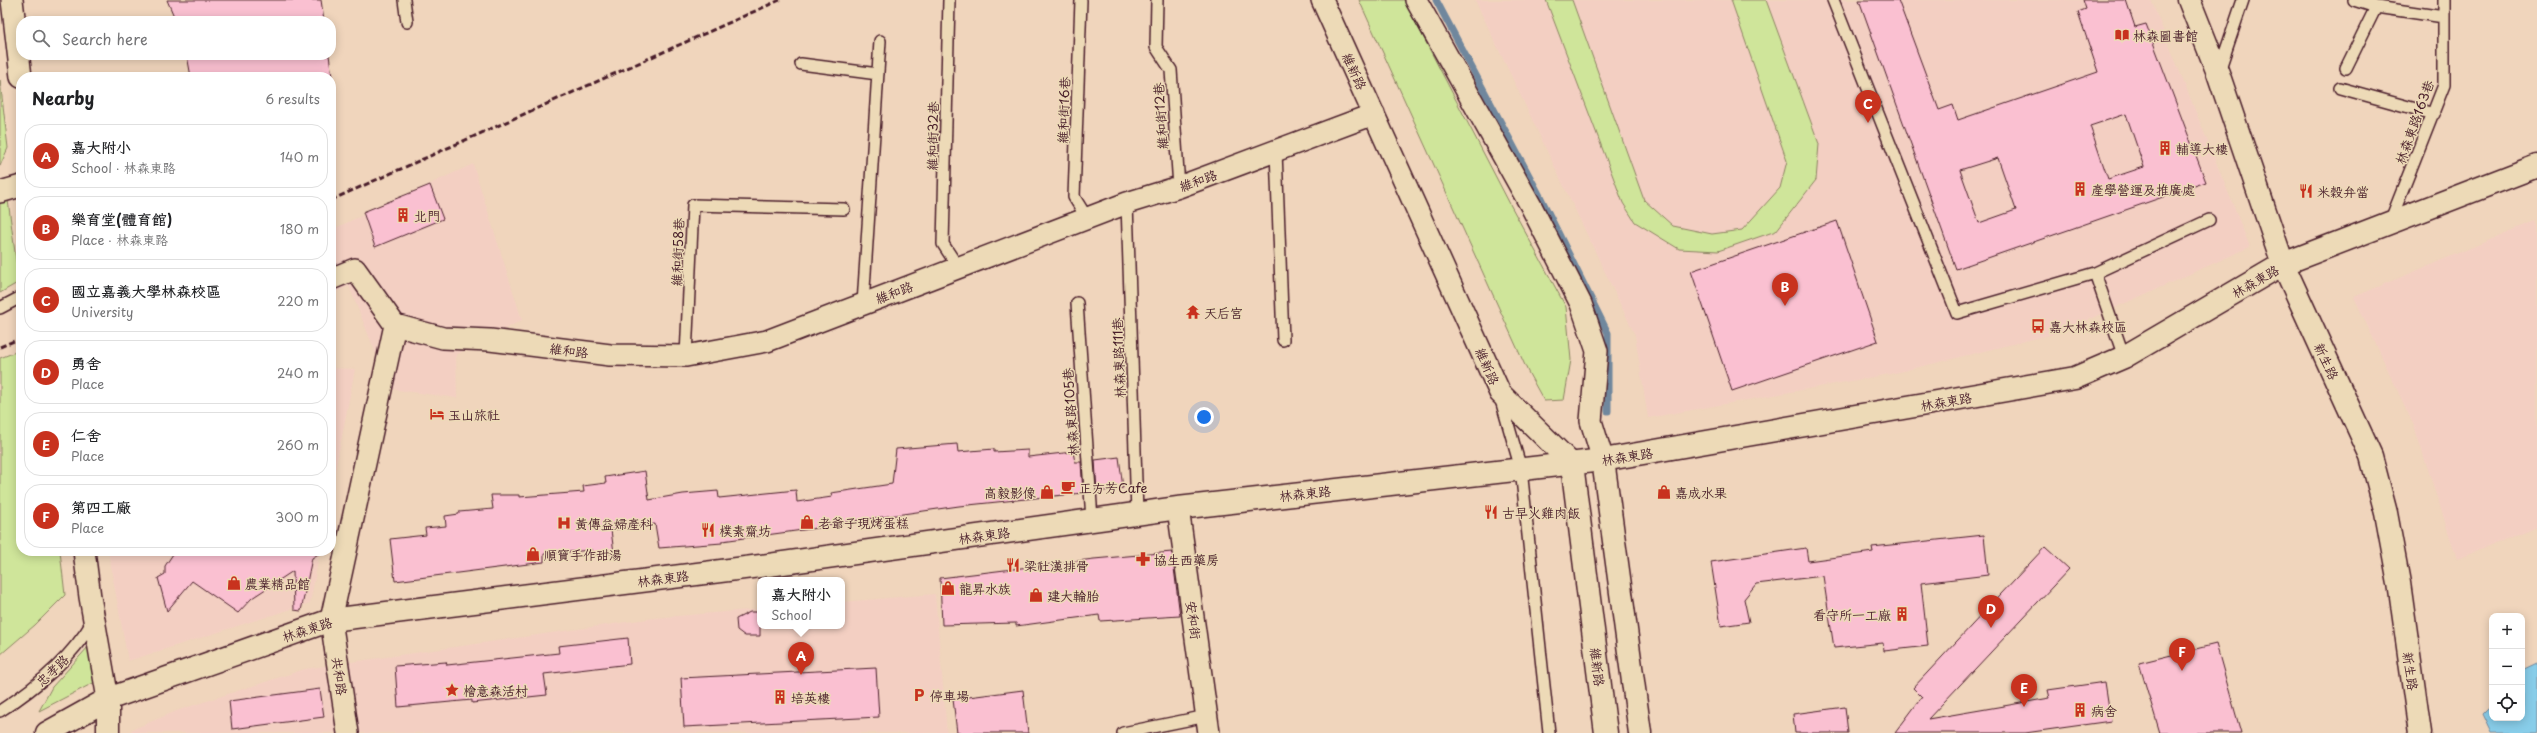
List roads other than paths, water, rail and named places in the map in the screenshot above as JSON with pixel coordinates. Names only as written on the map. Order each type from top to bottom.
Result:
[{"type":"main road","name":"新生路","points":[[2189,0],[2218,73],[2283,264],[2371,456],[2386,513],[2398,582],[2420,733]]},
{"type":"main road","name":"林森東路","points":[[47,733],[108,699],[331,620],[769,565],[1178,508],[1603,460],[2075,378],[2124,357],[2283,264],[2388,225],[2537,166]]},
{"type":"main road","points":[[1603,460],[1640,733]]},
{"type":"main road","name":"維新路","points":[[1572,464],[1606,733]]},
{"type":"main road","points":[[108,699],[108,733]]},
{"type":"street","points":[[12,0],[16,34]]},
{"type":"street","name":"維新路","points":[[1322,0],[1500,393],[1572,464]]},
{"type":"street","points":[[1416,0],[1531,206],[1581,304],[1597,351],[1590,420],[1603,460]]},
{"type":"street","points":[[19,60],[20,72]]},
{"type":"street","name":"維和路","points":[[395,325],[443,338],[490,340],[610,355],[686,356],[767,341],[1127,203],[1180,187],[1374,114]]},
{"type":"street","points":[[0,192],[16,187]]},
{"type":"street","points":[[331,620],[395,325],[355,269],[336,277]]},
{"type":"street","name":"安和街","points":[[1178,508],[1208,725]]},
{"type":"street","points":[[85,556],[108,699]]},
{"type":"street","name":"共和路","points":[[331,620],[348,733]]},
{"type":"lane","points":[[404,0],[407,22]]},
{"type":"lane","name":"維和街32巷","points":[[949,0],[943,244],[958,268]]},
{"type":"lane","name":"維和街16巷","points":[[1081,0],[1074,197],[1087,218]]},
{"type":"lane","name":"維和街12巷","points":[[1157,0],[1156,47],[1171,70],[1180,187]]},
{"type":"lane","points":[[1833,0],[1957,313],[2094,273],[2209,220]]},
{"type":"lane","points":[[2218,73],[2243,0]]},
{"type":"lane","points":[[2354,0],[2376,7],[2444,17]]},
{"type":"lane","name":"林森東路163巷","points":[[2388,225],[2434,114],[2444,85],[2444,0]]},
{"type":"lane","points":[[2346,68],[2376,7]]},
{"type":"lane","points":[[863,304],[880,41]]},
{"type":"lane","points":[[801,64],[878,74]]},
{"type":"lane","points":[[2340,88],[2434,114]]},
{"type":"lane","points":[[1276,151],[1283,340]]},
{"type":"lane","name":"林森東路111巷","points":[[1127,203],[1137,514]]},
{"type":"lane","name":"維和街58巷","points":[[686,356],[693,205],[844,209]]},
{"type":"lane","points":[[2094,273],[2124,357]]},
{"type":"lane","points":[[0,308],[16,300]]},
{"type":"lane","name":"林森東路105巷","points":[[1077,303],[1092,519]]},
{"type":"lane","points":[[1500,393],[1521,469],[1549,733]]},
{"type":"lane","name":"忠孝路","points":[[0,711],[32,690],[75,649],[94,619]]},
{"type":"lane","points":[[1123,733],[1208,725]]},
{"type":"water","points":[[2537,663],[2537,733],[2492,733],[2483,714],[2489,708],[2489,721],[2525,721],[2525,669]]},
{"type":"waterway","points":[[1436,0],[1541,198],[1608,333],[1608,411]]},
{"type":"railway","points":[[336,198],[780,0]]},
{"type":"railway","points":[[0,347],[16,340]]},
{"type":"place","name":"林森圖書館","points":[[2122,35]]},
{"type":"place","name":"國立嘉義大學林森校區","points":[[1868,123]]},
{"type":"place","name":"輔導大樓","points":[[2165,148]]},
{"type":"place","name":"產學營運及推廣處","points":[[2080,189]]},
{"type":"place","name":"米穀弁當","points":[[2306,191]]},
{"type":"place","name":"北門","points":[[403,215]]},
{"type":"place","name":"樂育堂(體育館)","points":[[1785,306]]},
{"type":"place","name":"天后宮","points":[[1193,312]]},
{"type":"place","name":"嘉大林森校區","points":[[2038,326]]},
{"type":"place","name":"玉山旅社","points":[[437,414]]},
{"type":"place","name":"正方芳Cafe","points":[[1068,487]]},
{"type":"place","name":"高毅影像","points":[[1047,492]]},
{"type":"place","name":"嘉成水果","points":[[1664,492]]},
{"type":"place","name":"古早火雞肉飯","points":[[1491,512]]},
{"type":"place","name":"老爺子現烤蛋糕","points":[[807,522]]},
{"type":"place","name":"黃傳益婦產科","points":[[564,523]]},
{"type":"place","name":"樸素齋坊","points":[[708,530]]},
{"type":"place","name":"順寶手作甜湯","points":[[533,554]]},
{"type":"place","name":"協生西藥房","points":[[1143,559]]},
{"type":"place","name":"梁社漢排骨","points":[[1013,565]]},
{"type":"place","name":"農業精品館","points":[[234,583]]},
{"type":"place","name":"龍昇水族","points":[[948,588]]},
{"type":"place","name":"建大輪胎","points":[[1036,595]]},
{"type":"place","name":"看守所一工廠","points":[[1902,614]]},
{"type":"place","name":"勇舍","points":[[1991,628]]},
{"type":"place","name":"第四工廠","points":[[2182,671]]},
{"type":"place","name":"嘉大附小","points":[[801,675]]},
{"type":"place","name":"檜意森活村","points":[[452,690]]},
{"type":"place","name":"停車場","points":[[919,695]]},
{"type":"place","name":"培英樓","points":[[780,697]]},
{"type":"place","name":"仁舍","points":[[2024,707]]},
{"type":"place","name":"病舍","points":[[2080,710]]}]
